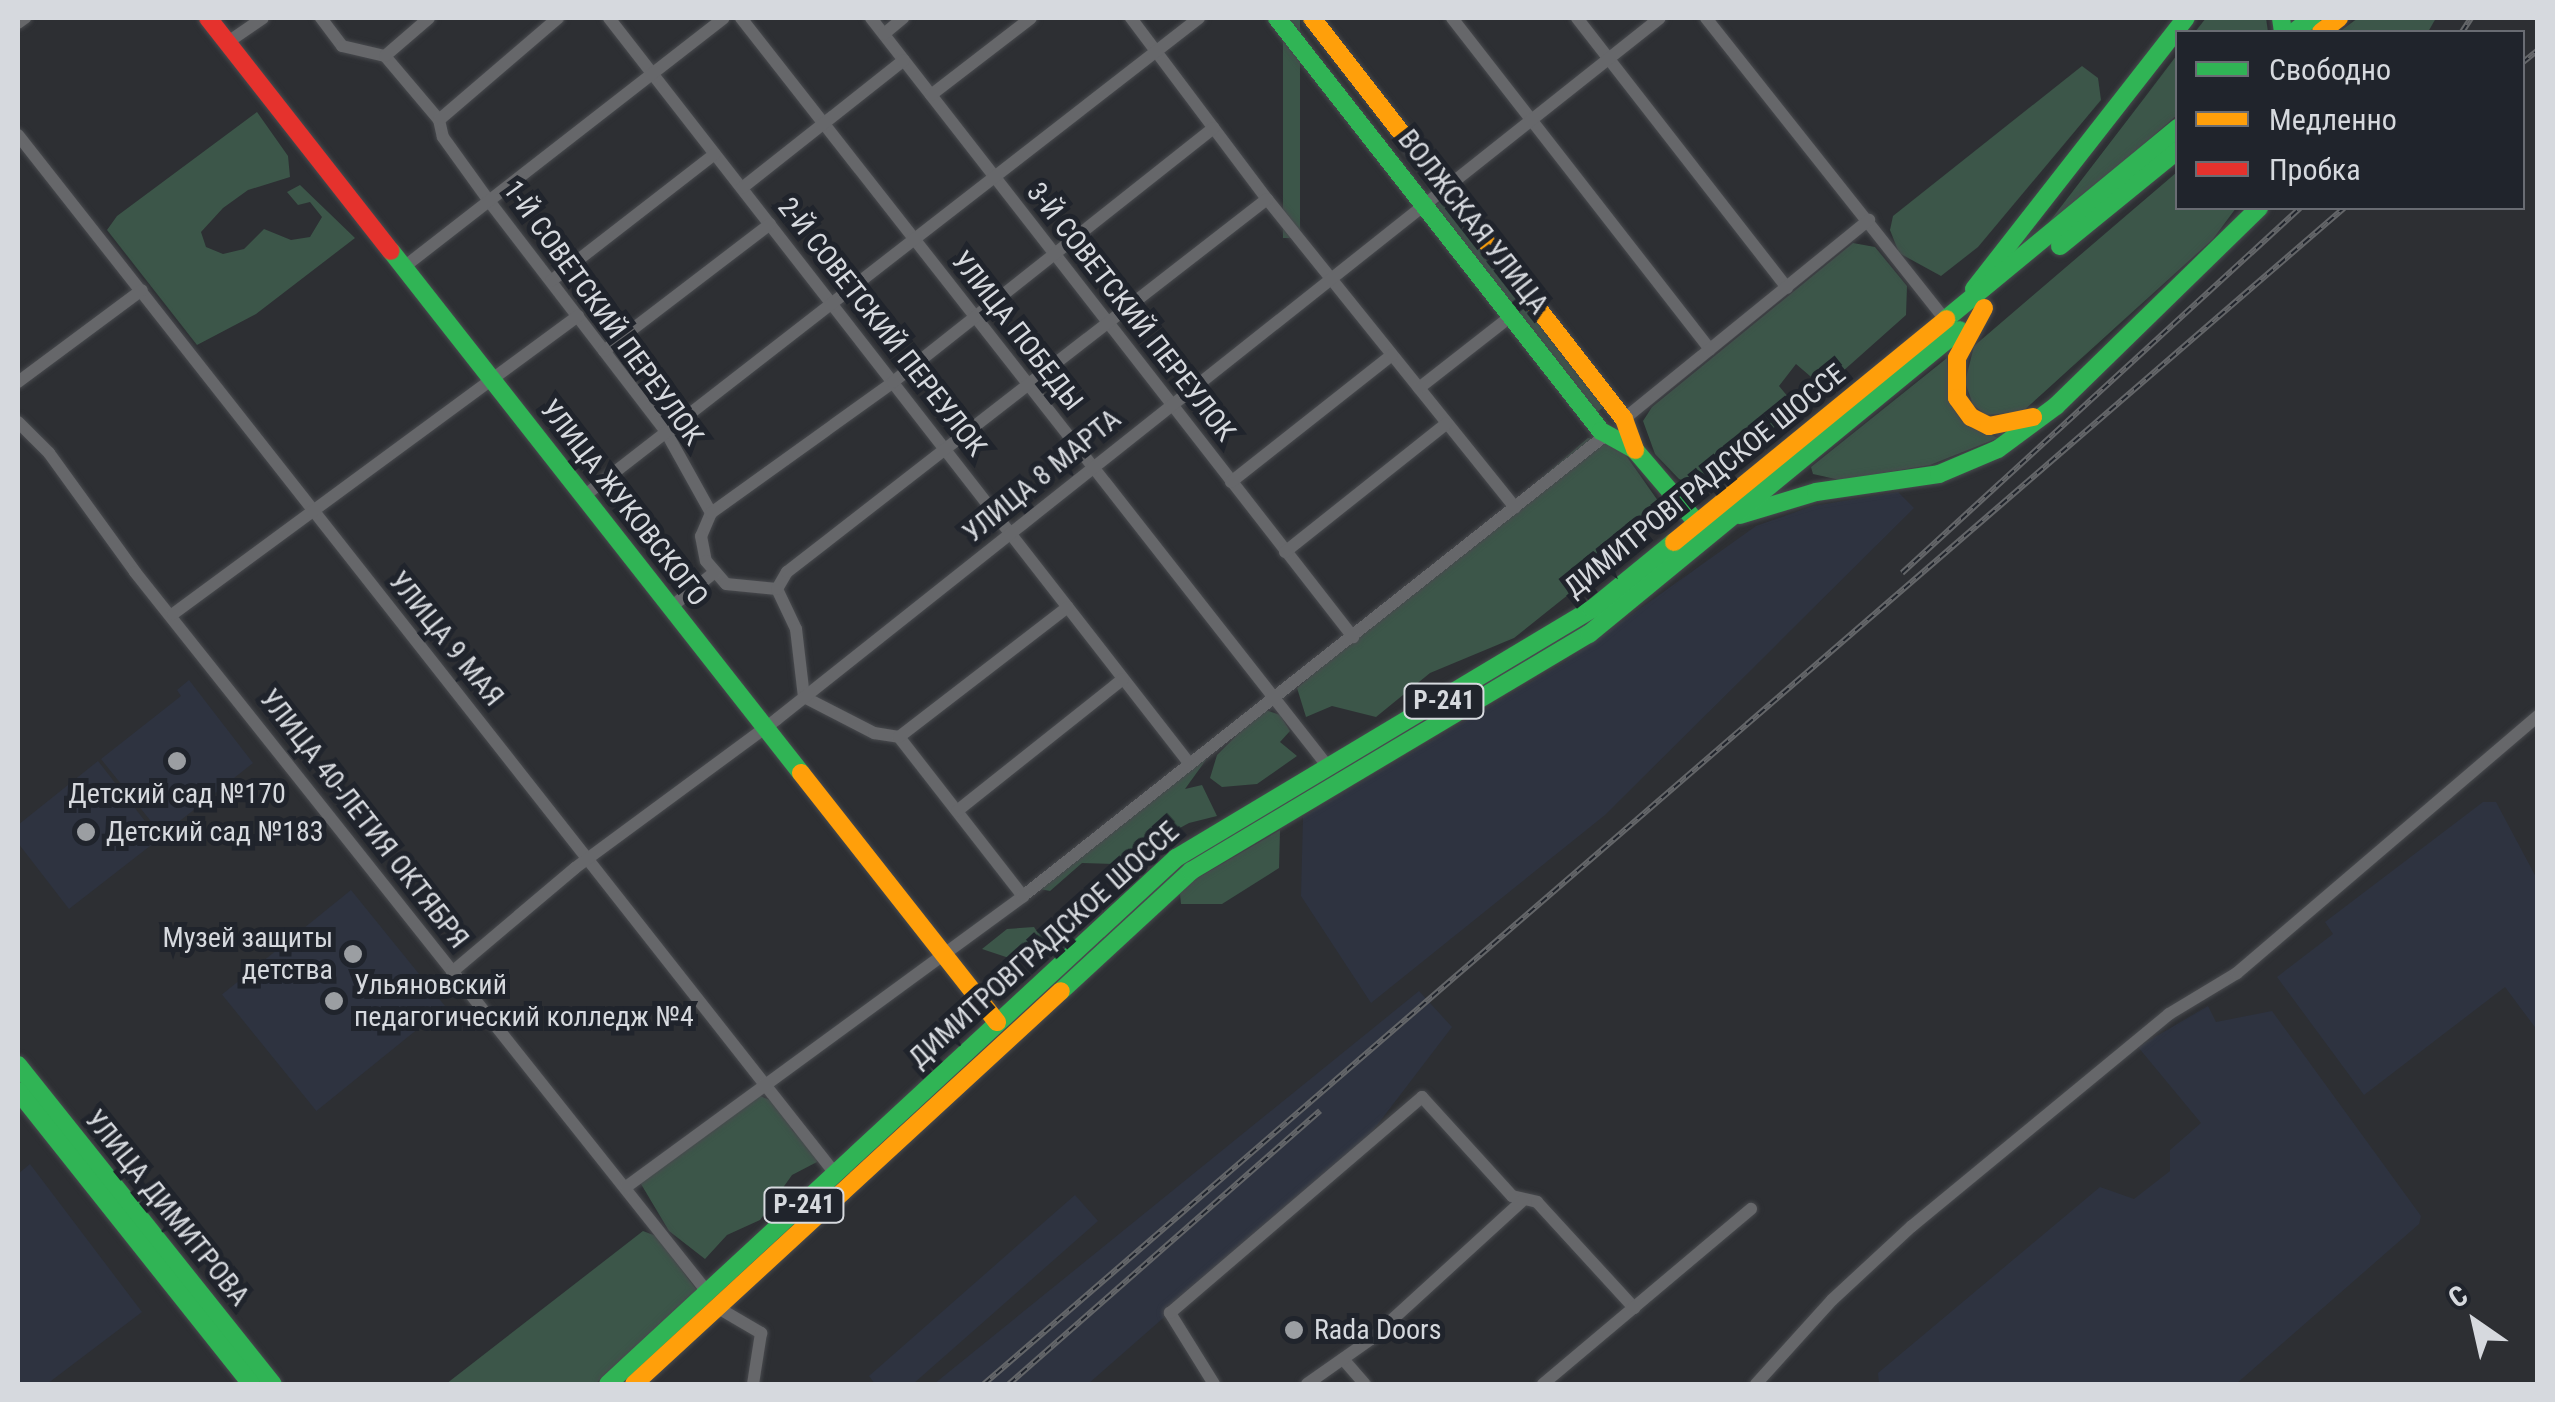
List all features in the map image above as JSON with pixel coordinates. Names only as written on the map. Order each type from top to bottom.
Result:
[{"type":"main road","name":"УЛИЦА ЖУКОВСКОГО","points":[[208,18],[1010,1038]]},
{"type":"main road","name":"ВОЛЖСКАЯ УЛИЦА","points":[[1277,18],[1607,434],[1634,450],[1705,532]]},
{"type":"main road","name":"ВОЛЖСКАЯ УЛИЦА","points":[[1312,18],[1624,419],[1634,450]]},
{"type":"main road","points":[[1953,322],[2175,32]]},
{"type":"main road","name":"Р-241","points":[[1953,322],[2175,131]]},
{"type":"main road","name":"Р-241","points":[[1953,322],[1984,308],[2175,152]]},
{"type":"main road","points":[[1740,516],[1816,492],[1959,467],[2021,436],[2226,248],[2256,210]]},
{"type":"main road","points":[[1984,308],[1955,364],[1961,406],[1976,421],[2002,428],[2056,406]]},
{"type":"main road","name":"ДИМИТРОВГРАДСКОЕ ШОССЕ","points":[[608,1384],[721,1308],[836,1174],[1176,858],[1545,642],[1705,532],[1740,516],[1953,322]]},
{"type":"main road","name":"ДИМИТРОВГРАДСКОЕ ШОССЕ","points":[[634,1384],[721,1308],[1191,871],[1589,634],[1953,322]]},
{"type":"main road","name":"УЛИЦА ДИМИТРОВА","points":[[18,1065],[58,1128],[251,1384]]},
{"type":"main road","name":"УЛИЦА ДИМИТРОВА","points":[[18,1091],[58,1128],[273,1384]]},
{"type":"street","points":[[18,23],[25,18]]},
{"type":"street","points":[[228,42],[262,18]]},
{"type":"street","points":[[322,18],[342,46],[385,56],[429,18]]},
{"type":"street","points":[[439,120],[558,18]]},
{"type":"street","name":"2-Й СОВЕТСКИЙ ПЕРЕУЛОК","points":[[608,18],[1189,763]]},
{"type":"street","points":[[404,267],[724,18]]},
{"type":"street","name":"УЛИЦА ПОБЕДЫ","points":[[741,18],[1329,768]]},
{"type":"street","name":"3-Й СОВЕТСКИЙ ПЕРЕУЛОК","points":[[871,18],[1353,637]]},
{"type":"street","points":[[884,34],[902,18]]},
{"type":"street","points":[[932,95],[1031,18]]},
{"type":"street","points":[[1132,18],[1266,200],[1333,278],[1515,508]]},
{"type":"street","points":[[584,496],[1200,18]]},
{"type":"street","points":[[1452,18],[1710,350]]},
{"type":"street","points":[[1577,18],[1786,288]]},
{"type":"street","name":"УЛИЦА 8 МАРТА","points":[[452,972],[590,856],[804,697],[1660,18]]},
{"type":"street","points":[[1706,18],[1953,322]]},
{"type":"street","name":"1-Й СОВЕТСКИЙ ПЕРЕУЛОК","points":[[385,56],[439,120],[443,137],[489,201],[666,432],[711,513]]},
{"type":"street","points":[[742,188],[904,60]]},
{"type":"street","points":[[777,589],[726,584],[715,572],[700,536],[711,513],[894,382],[1214,128]]},
{"type":"street","name":"УЛИЦА 9 МАЯ","points":[[18,134],[312,515],[590,856],[836,1174]]},
{"type":"street","points":[[551,281],[715,154]]},
{"type":"street","points":[[777,589],[787,572],[947,452],[1266,200]]},
{"type":"street","points":[[1624,419],[1869,220]]},
{"type":"street","points":[[604,351],[770,224]]},
{"type":"street","points":[[18,382],[142,290]]},
{"type":"street","points":[[172,614],[312,515],[578,316]]},
{"type":"street","points":[[1419,388],[1512,316]]},
{"type":"street","points":[[1230,482],[1392,355]]},
{"type":"street","name":"УЛИЦА 40-ЛЕТИЯ ОКТЯБРЯ","points":[[18,422],[721,1308],[761,1333],[752,1384]]},
{"type":"street","points":[[1285,552],[1446,424]]},
{"type":"street","points":[[626,1187],[768,1087],[942,952],[1023,896],[1189,763],[1276,700],[1607,434]]},
{"type":"street","points":[[671,607],[715,572]]},
{"type":"street","points":[[777,589],[796,629],[804,697],[874,734],[899,737],[1068,606]]},
{"type":"street","points":[[957,811],[1123,679]]},
{"type":"street","points":[[1756,1384],[1832,1300],[1912,1226],[2169,1014],[2236,973],[2538,716]]},
{"type":"street","points":[[899,737],[1023,896]]},
{"type":"street","points":[[1214,1384],[1170,1313],[1422,1097],[1522,1200],[1538,1202],[1634,1308]]},
{"type":"street","points":[[1308,1384],[1342,1360],[1522,1200]]},
{"type":"street","points":[[1543,1384],[1750,1209]]},
{"type":"street","points":[[1342,1360],[1364,1384]]},
{"type":"shaded area","points":[[1898,492],[1914,508],[1605,815],[1371,1003],[1301,896],[1303,817],[1565,662],[1756,526],[1813,506]]},
{"type":"shaded area","name":"Детский сад №170","points":[[189,680],[253,763],[162,835],[101,759],[181,696],[177,690]]},
{"type":"shaded area","name":"Детский сад №183","points":[[98,761],[159,839],[69,909],[18,843],[18,825]]},
{"type":"shaded area","points":[[2483,802],[2496,802],[2537,879],[2537,1030],[2505,987],[2364,1095],[2277,977],[2333,934],[2325,922]]},
{"type":"shaded area","name":"Ульяновский педагогический колледж №4","points":[[351,890],[445,1007],[316,1111],[222,994]]},
{"type":"shaded area","points":[[1419,991],[1452,1027],[1365,1141],[1088,1384],[934,1384]]},
{"type":"shaded area","points":[[2208,1006],[2216,1022],[2272,1011],[2421,1216],[2419,1224],[2236,1384],[1879,1384],[1878,1373],[2100,1187],[2134,1199],[2170,1171],[2170,1150],[2201,1123],[2138,1047]]},
{"type":"shaded area","points":[[30,1164],[142,1312],[47,1384],[18,1384],[18,1174]]},
{"type":"shaded area","points":[[1075,1195],[1098,1221],[913,1384],[875,1384],[869,1376]]},
{"type":"green space","points":[[1283,18],[1300,18],[1300,238],[1283,238]]},
{"type":"green space","points":[[2206,18],[2266,18],[2268,30],[2197,30]]},
{"type":"green space","points":[[2358,18],[2436,18],[2429,30],[2342,30]]},
{"type":"green space","points":[[2175,58],[2175,117],[2037,238]]},
{"type":"green space","points":[[2082,66],[2098,78],[2101,100],[1978,247],[1941,276],[1899,253],[1890,230],[1893,216]]},
{"type":"green space","points":[[257,112],[288,156],[290,177],[248,190],[223,208],[201,232],[206,247],[223,254],[244,249],[264,229],[291,240],[310,237],[322,217],[310,202],[298,205],[287,192],[300,185],[355,238],[256,314],[197,345],[107,230],[117,216]]},
{"type":"green space","points":[[2175,174],[2175,210],[2235,210],[2213,239],[2022,412],[1986,415],[1973,405],[1965,382],[1974,346]]},
{"type":"green space","points":[[1443,200],[1604,406],[1596,413],[1434,207]]},
{"type":"green space","points":[[1853,243],[1875,247],[1907,286],[1906,315],[1824,388],[1796,364],[1779,386],[1799,410],[1702,487],[1679,479],[1655,454],[1643,421],[1652,407]]},
{"type":"green space","points":[[1947,358],[1950,404],[1963,422],[1998,438],[1930,465],[1840,480],[1813,474],[1811,467]]},
{"type":"green space","points":[[1588,438],[1618,444],[1663,508],[1658,523],[1514,638],[1430,673],[1376,717],[1332,706],[1306,717],[1297,688]]},
{"type":"green space","points":[[1263,709],[1280,715],[1290,731],[1280,742],[1297,756],[1257,784],[1222,787],[1210,778],[1217,755]]},
{"type":"green space","points":[[1208,757],[1185,789],[1202,785],[1217,816],[1189,823],[1114,864],[1082,863],[1050,891],[1040,889]]},
{"type":"green space","points":[[1280,830],[1279,868],[1222,904],[1181,904],[1180,894],[1196,879]]},
{"type":"green space","points":[[1053,926],[1053,934],[1018,961],[982,949],[1007,929],[1034,927],[1038,933]]},
{"type":"green space","points":[[758,1095],[775,1102],[793,1131],[814,1147],[817,1162],[792,1175],[760,1220],[727,1235],[705,1259],[669,1231],[638,1179]]},
{"type":"green space","points":[[643,1231],[656,1236],[696,1289],[687,1307],[595,1384],[446,1384]]},
{"type":"railway","points":[[2463,30],[2471,18]]},
{"type":"railway","points":[[2525,61],[2538,50]]},
{"type":"railway","points":[[1902,573],[2298,210]]},
{"type":"railway","points":[[984,1384],[2342,210]]},
{"type":"railway","points":[[1009,1384],[1320,1111]]},
{"type":"traffic: fast","points":[[1277,18],[1601,431],[1635,450],[1699,525]]},
{"type":"traffic: fast","points":[[2177,30],[2186,18]]},
{"type":"traffic: fast","points":[[2281,18],[2283,30]]},
{"type":"traffic: fast","points":[[2297,30],[2312,18]]},
{"type":"traffic: fast","points":[[1974,289],[2175,32]]},
{"type":"traffic: fast","points":[[1946,319],[2175,130]]},
{"type":"traffic: fast","points":[[2060,246],[2175,152]]},
{"type":"traffic: fast","points":[[1740,515],[1816,492],[1939,474],[1998,449],[2056,406],[2257,210]]},
{"type":"traffic: fast","points":[[391,251],[801,773]]},
{"type":"traffic: fast","points":[[1061,991],[1191,871],[1589,634],[1959,330]]},
{"type":"traffic: fast","points":[[608,1384],[1176,858],[1592,609],[1674,542]]},
{"type":"traffic: fast","points":[[18,1065],[273,1384]]},
{"type":"traffic: fast","points":[[18,1091],[251,1384]]},
{"type":"traffic: slow","points":[[1312,18],[1624,419],[1635,450]]},
{"type":"traffic: slow","points":[[2324,30],[2339,18]]},
{"type":"traffic: slow","points":[[1984,308],[1957,358],[1957,398],[1971,417],[1989,426],[2033,417]]},
{"type":"traffic: slow","points":[[1674,542],[1946,319]]},
{"type":"traffic: slow","points":[[801,773],[997,1022]]},
{"type":"traffic: slow","points":[[634,1384],[1061,991]]},
{"type":"traffic: jam","points":[[208,18],[391,251]]},
{"type":"place","name":"Детский сад №170","points":[[177,761]]},
{"type":"place","name":"Детский сад №183","points":[[86,832]]},
{"type":"place","name":"Музей защиты детства","points":[[353,954]]},
{"type":"place","name":"Ульяновский педагогический колледж №4","points":[[334,1001]]},
{"type":"place","name":"Rada Doors","points":[[1294,1330]]}]
